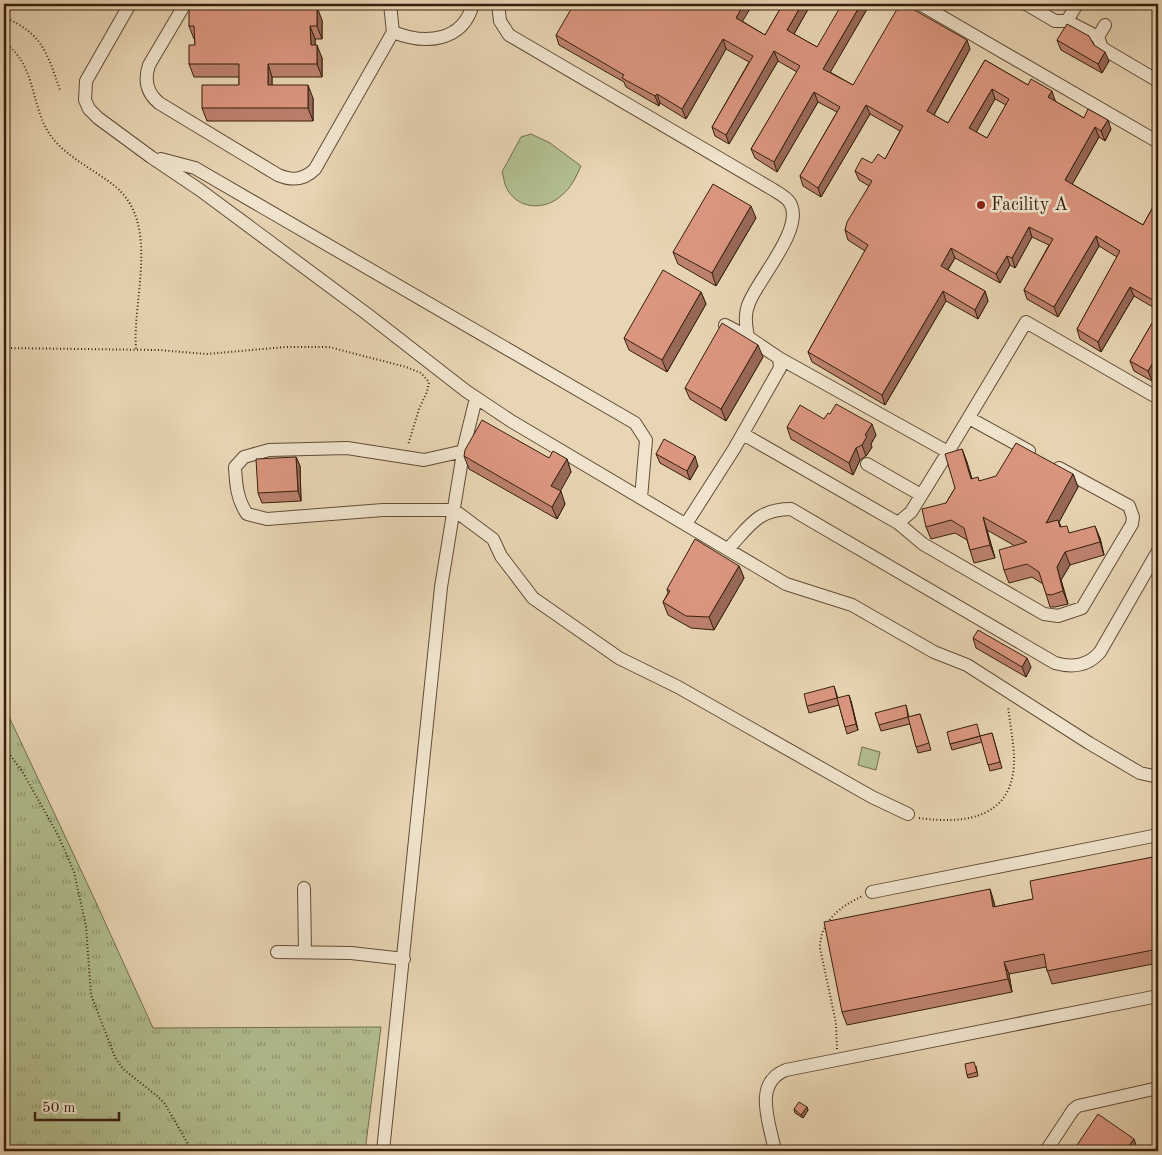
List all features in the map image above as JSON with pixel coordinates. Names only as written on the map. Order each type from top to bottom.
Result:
[{"type":"lane","points":[[130,4],[86,81],[85,100],[89,109],[98,118],[200,190],[476,398],[511,421],[786,584],[852,605],[934,652],[967,665],[1089,744],[1140,773],[1158,777]]},
{"type":"lane","points":[[185,4],[149,65],[146,84],[151,96],[159,103],[286,178],[295,179],[310,174],[315,168],[393,32],[390,4]]},
{"type":"lane","points":[[393,32],[414,39],[424,40],[448,35],[466,21],[473,4]]},
{"type":"lane","points":[[498,4],[500,21],[509,35],[772,189],[790,202],[794,212],[793,222],[788,235],[749,302],[746,316],[748,337]]},
{"type":"lane","points":[[920,4],[1158,142]]},
{"type":"lane","points":[[1026,4],[1055,21],[1067,21],[1098,37],[1102,48],[1158,81]]},
{"type":"lane","points":[[1067,21],[1077,4]]},
{"type":"lane","points":[[1098,37],[1106,24]]},
{"type":"lane","points":[[151,157],[196,168],[635,423],[646,440],[641,498]]},
{"type":"lane","points":[[898,523],[911,512],[922,495],[1026,322],[1158,398]]},
{"type":"lane","points":[[725,325],[748,337],[779,358],[948,452]]},
{"type":"lane","points":[[686,524],[719,474],[780,368],[779,358]]},
{"type":"lane","points":[[383,1151],[441,587],[464,451],[476,398]]},
{"type":"lane","points":[[742,434],[898,523],[924,544],[1044,614],[1058,616],[1082,608],[1132,524],[1133,517],[1129,506],[969,418]]},
{"type":"lane","points":[[464,451],[424,460],[347,448],[269,450],[244,457],[235,467],[236,488],[240,503],[246,514],[267,518],[384,510],[454,510],[493,539],[501,556],[533,598],[619,658],[678,687],[872,796],[908,814]]},
{"type":"lane","points":[[867,464],[922,495]]},
{"type":"lane","points":[[728,549],[758,516],[773,511],[791,509],[1055,663],[1073,666],[1086,663],[1100,652],[1158,551]]},
{"type":"lane","points":[[872,892],[1158,835]]},
{"type":"lane","points":[[304,888],[305,952]]},
{"type":"lane","points":[[277,952],[351,953],[404,959]]},
{"type":"lane","points":[[775,1151],[765,1094],[770,1082],[779,1072],[1158,996]]},
{"type":"lane","points":[[1046,1151],[1073,1110],[1078,1106],[1158,1088]]},
{"type":"path","points":[[4,17],[28,30],[38,38],[48,57],[60,90]]},
{"type":"path","points":[[4,43],[19,56],[26,68],[41,117],[48,131],[70,155],[122,192],[134,214],[140,230],[141,247],[136,315],[136,350]]},
{"type":"path","points":[[4,348],[136,350],[207,354],[285,347],[329,347],[421,373],[428,382],[427,392],[419,409],[404,457]]},
{"type":"path","points":[[908,814],[936,820],[969,818],[983,815],[994,808],[1002,799],[1009,787],[1014,756],[1006,691]]},
{"type":"path","points":[[4,747],[27,779],[58,835],[74,872],[86,926],[91,995],[115,1057],[123,1069],[165,1104],[192,1151]]},
{"type":"path","points":[[837,1059],[836,1023],[820,948],[820,938],[823,928],[840,909],[855,899],[872,892]]},
{"type":"green space","points":[[531,134],[550,143],[581,166],[573,182],[565,192],[548,204],[540,206],[524,204],[511,195],[506,187],[502,172],[521,137]]},
{"type":"green space","points":[[4,706],[153,1028],[381,1027],[365,1151],[4,1151]]},
{"type":"green space","points":[[862,747],[880,752],[876,770],[858,765]]},
{"type":"building","points":[[195,4],[311,4],[311,7],[317,7],[317,26],[310,26],[311,45],[317,45],[317,64],[268,64],[268,85],[308,85],[308,108],[202,108],[202,85],[239,85],[239,64],[189,64],[189,45],[195,45],[194,26],[189,26],[189,7],[195,7]]},
{"type":"building","name":"Facility A","points":[[574,4],[744,4],[736,18],[765,35],[783,4],[802,4],[787,30],[817,47],[842,4],[861,4],[823,69],[853,85],[900,4],[904,4],[967,40],[927,111],[948,123],[985,60],[1028,85],[1031,79],[1052,91],[1048,97],[1084,118],[1088,109],[1108,120],[1101,131],[1095,127],[1065,180],[1143,225],[1158,198],[1158,303],[1130,287],[1098,342],[1077,329],[1120,251],[1096,236],[1054,307],[1024,290],[1053,239],[1029,227],[1012,258],[1007,256],[996,274],[951,248],[941,266],[985,291],[975,310],[943,291],[882,395],[808,352],[868,245],[845,230],[847,222],[872,181],[855,171],[862,158],[872,163],[878,154],[885,159],[903,126],[866,105],[818,188],[800,176],[840,107],[814,92],[774,162],[751,149],[800,66],[774,51],[726,135],[712,127],[753,56],[723,39],[682,109],[657,94],[655,96],[622,78],[624,75],[556,35]],"holes":[[[992,89],[1009,99],[987,138],[969,128]]]},
{"type":"building","points":[[1067,24],[1089,36],[1094,45],[1105,52],[1098,64],[1057,40]]},
{"type":"building","points":[[713,184],[751,206],[712,273],[673,252]]},
{"type":"building","points":[[663,270],[701,292],[662,360],[624,338]]},
{"type":"building","points":[[1158,313],[1158,354],[1148,371],[1130,361]]},
{"type":"building","points":[[722,323],[758,345],[721,409],[685,388]]},
{"type":"building","points":[[836,404],[872,424],[865,435],[867,436],[862,445],[856,448],[849,463],[787,427],[800,405],[824,419],[828,413],[830,414]]},
{"type":"building","points":[[482,420],[549,458],[553,451],[567,459],[551,486],[561,491],[552,507],[464,456],[465,450]]},
{"type":"building","points":[[664,439],[695,456],[687,471],[656,454]]},
{"type":"building","points":[[1016,443],[1073,474],[1046,523],[1058,520],[1060,527],[1067,526],[1069,533],[1095,526],[1100,542],[1065,552],[1057,567],[1063,591],[1051,595],[1046,594],[1039,572],[1027,564],[1004,570],[999,550],[1027,542],[983,517],[990,545],[970,550],[964,528],[951,520],[926,527],[922,509],[946,503],[955,488],[945,454],[962,449],[971,479],[978,477],[979,481],[996,476]]},
{"type":"building","points":[[296,457],[298,491],[258,493],[256,459]]},
{"type":"building","points":[[695,539],[739,566],[709,617],[686,616],[663,602],[670,591],[667,589]]},
{"type":"building","points":[[978,630],[1027,658],[1022,667],[973,638]]},
{"type":"building","points":[[834,686],[837,698],[807,706],[804,694]]},
{"type":"building","points":[[849,695],[856,724],[845,727],[837,698]]},
{"type":"building","points":[[906,705],[908,717],[879,725],[875,713]]},
{"type":"building","points":[[920,714],[929,743],[916,747],[908,717]]},
{"type":"building","points":[[977,724],[980,736],[950,744],[947,732]]},
{"type":"building","points":[[992,733],[1000,762],[988,765],[980,736]]},
{"type":"building","points":[[1158,856],[1158,949],[1047,971],[1044,954],[1004,962],[1008,979],[842,1012],[824,922],[990,889],[993,907],[1033,899],[1030,881]]},
{"type":"building","points":[[974,1062],[977,1072],[967,1075],[965,1064]]},
{"type":"building","points":[[799,1102],[807,1107],[801,1115],[794,1109]]},
{"type":"building","points":[[1098,1114],[1134,1139],[1125,1151],[1073,1151]]},
{"type":"place","name":"Facility A","points":[[981,205]]}]
